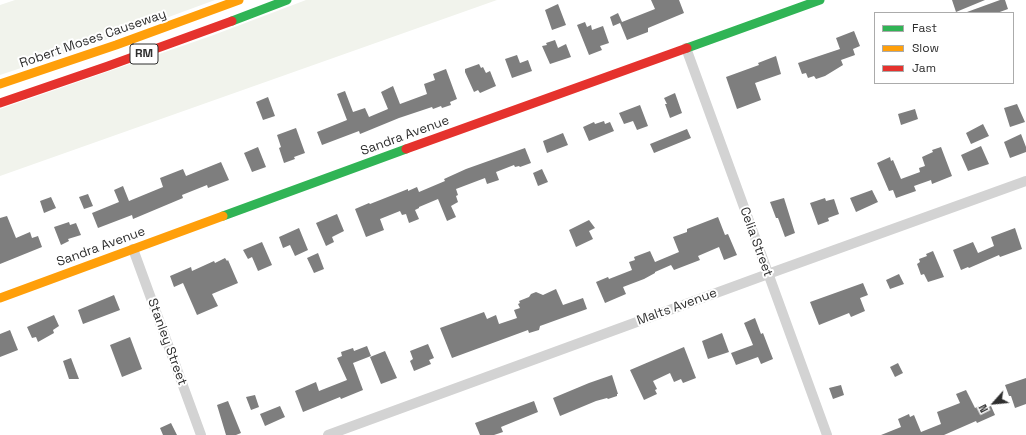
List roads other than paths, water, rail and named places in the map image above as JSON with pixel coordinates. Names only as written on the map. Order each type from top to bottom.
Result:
[{"type":"main road","name":"Robert Moses Causeway","points":[[0,84],[123,43],[239,0]]},
{"type":"main road","name":"RM","points":[[0,103],[146,53],[287,0]]},
{"type":"main road","name":"Sandra Avenue","points":[[0,298],[820,0]]},
{"type":"street","name":"Celia Street","points":[[686,48],[827,435]]},
{"type":"street","name":"Malts Avenue","points":[[328,435],[1026,181]]},
{"type":"street","name":"Stanley Street","points":[[133,249],[201,435]]}]
